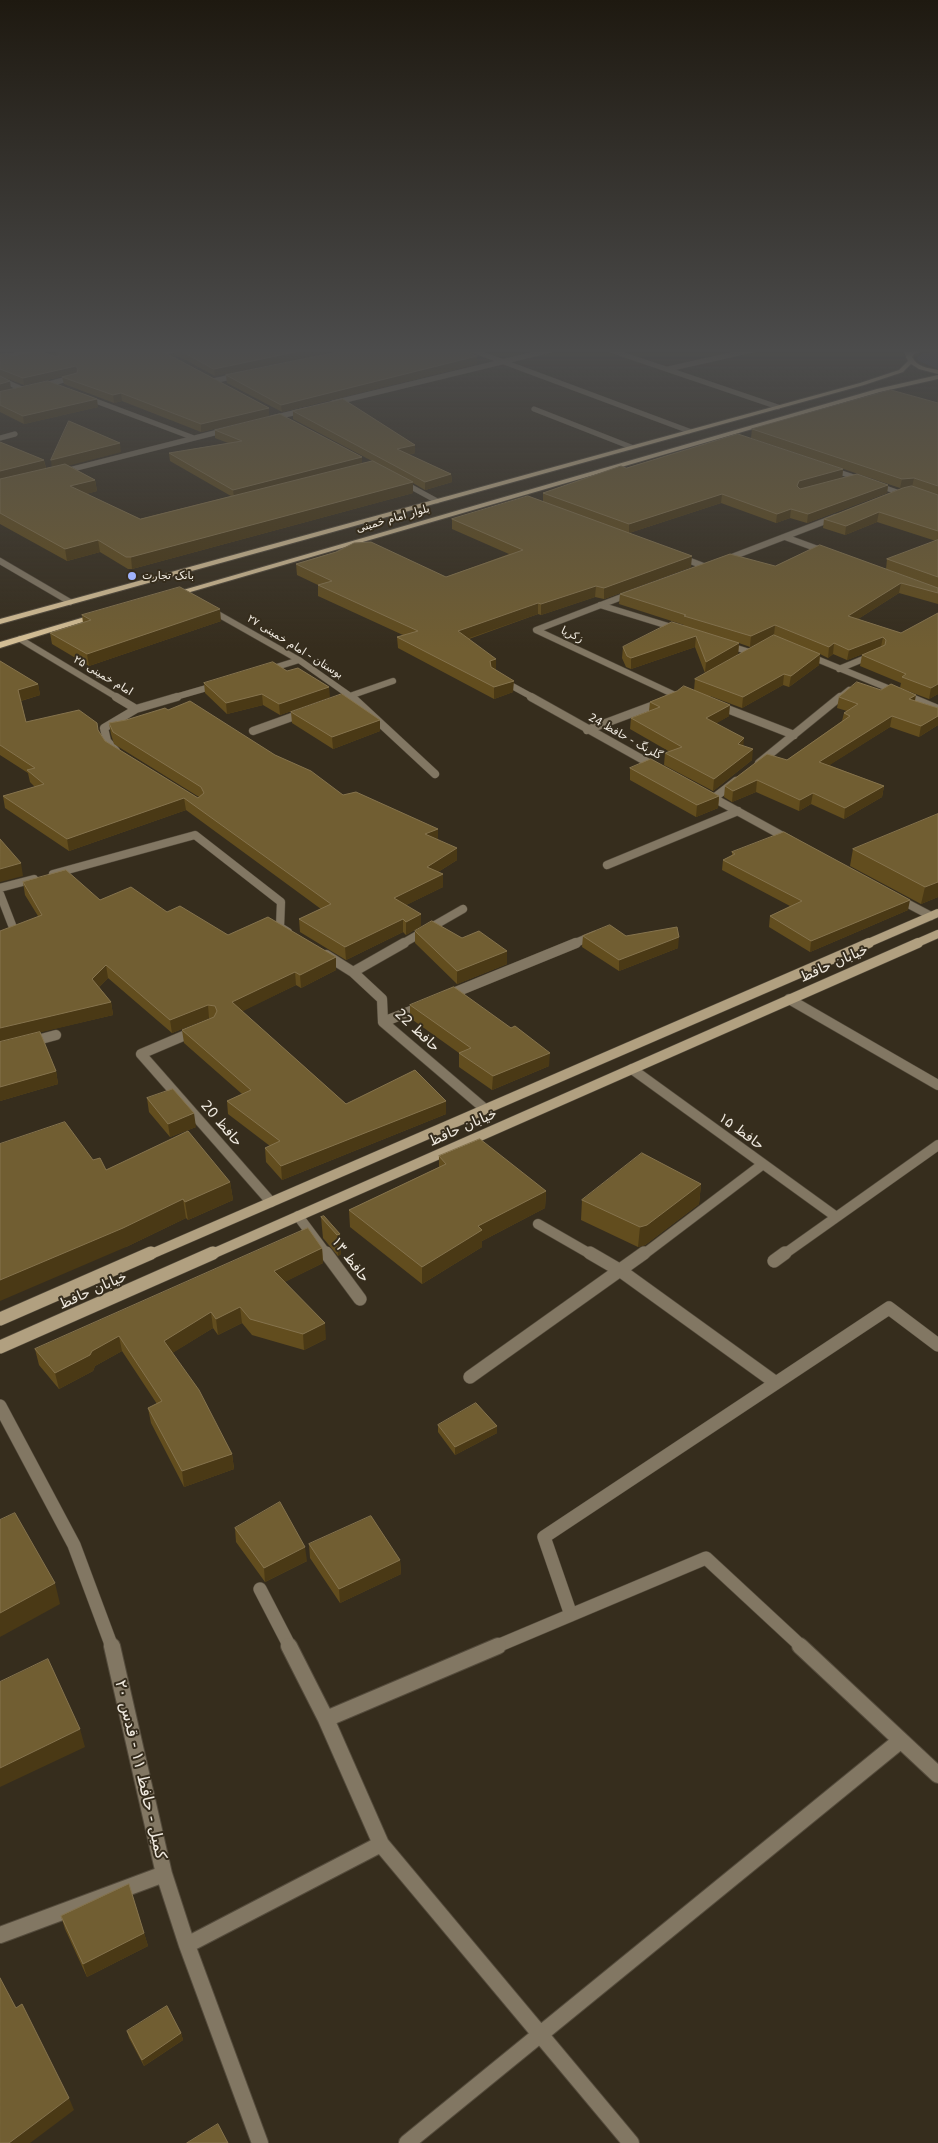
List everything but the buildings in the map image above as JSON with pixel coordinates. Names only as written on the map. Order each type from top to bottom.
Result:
[{"type":"main road","name":"بلوار امام خمینی","points":[[0,622],[624,449]]},
{"type":"main road","name":"بلوار امام خمینی","points":[[163,597],[184,594],[281,563],[680,449]]},
{"type":"main road","points":[[256,551],[281,563]]},
{"type":"main road","points":[[0,645],[102,615]]},
{"type":"main road","name":"خیابان حافظ","points":[[0,1319],[934,914]]},
{"type":"main road","name":"خیابان حافظ","points":[[0,1347],[938,934]]},
{"type":"street","points":[[58,472],[150,449]]},
{"type":"street","points":[[821,466],[900,493]]},
{"type":"street","points":[[847,480],[857,478]]},
{"type":"street","points":[[398,480],[437,501]]},
{"type":"street","points":[[891,496],[911,491],[920,494]]},
{"type":"street","points":[[515,496],[529,501]]},
{"type":"street","points":[[697,570],[847,513]]},
{"type":"street","points":[[785,537],[837,556]]},
{"type":"street","points":[[668,553],[706,567]]},
{"type":"street","points":[[0,560],[70,602]]},
{"type":"street","name":"زکریا","points":[[644,589],[536,630],[677,696]]},
{"type":"street","name":"بوستان - امام خمینی ۲۷","points":[[202,605],[299,660],[351,696],[435,774]]},
{"type":"street","points":[[600,605],[686,632]]},
{"type":"street","name":"امام خمینی ۲۵","points":[[20,639],[136,709],[104,728],[105,739],[110,748],[126,758]]},
{"type":"street","points":[[724,644],[756,651],[744,658]]},
{"type":"street","points":[[798,651],[938,709]]},
{"type":"street","points":[[839,669],[880,652]]},
{"type":"street","points":[[263,671],[299,660]]},
{"type":"street","name":"گلرنگ - حافظ 24","points":[[494,675],[587,730],[663,771]]},
{"type":"street","points":[[750,770],[864,679]]},
{"type":"street","points":[[342,699],[393,680]]},
{"type":"street","points":[[136,709],[227,682]]},
{"type":"street","points":[[587,730],[684,692]]},
{"type":"street","points":[[711,703],[794,735]]},
{"type":"street","points":[[253,732],[316,709]]},
{"type":"street","points":[[714,798],[743,775]]},
{"type":"street","points":[[697,789],[800,845]]},
{"type":"street","points":[[607,865],[738,811]]},
{"type":"street","points":[[0,888],[195,835],[281,902],[280,927],[296,937]]},
{"type":"street","points":[[887,892],[934,914]]},
{"type":"street","points":[[0,894],[12,924]]},
{"type":"street","points":[[353,972],[463,909]]},
{"type":"street","points":[[383,1022],[607,930]]},
{"type":"street","name":"حافظ 22","points":[[321,952],[353,972],[382,999],[383,1022],[485,1109]]},
{"type":"street","points":[[789,999],[938,1085]]},
{"type":"street","name":"حافظ 20","points":[[204,1028],[141,1054],[272,1202]]},
{"type":"street","points":[[19,1044],[56,1035]]},
{"type":"street","name":"حافظ ۱۵","points":[[632,1069],[835,1216]]},
{"type":"street","points":[[774,1261],[835,1216],[938,1145]]},
{"type":"street","points":[[470,1377],[621,1271],[763,1164]]},
{"type":"street","name":"حافظ ۱۳","points":[[298,1216],[360,1299]]},
{"type":"street","points":[[538,1224],[621,1271],[776,1383]]},
{"type":"street","points":[[571,1615],[555,1574],[544,1537],[889,1308],[938,1346]]},
{"type":"street","name":"کمیل - حافظ ۱۱ - قدس ۲۰","points":[[0,1406],[74,1545],[112,1646],[164,1874],[187,1945],[260,2143]]},
{"type":"street","points":[[326,1719],[706,1558],[938,1775]]},
{"type":"street","points":[[260,1589],[326,1719],[381,1844],[631,2143]]},
{"type":"street","points":[[407,2143],[900,1741]]},
{"type":"street","points":[[187,1945],[381,1844]]},
{"type":"street","points":[[0,1935],[164,1874]]},
{"type":"place","name":"بانک تجارت","points":[[132,576]]}]
